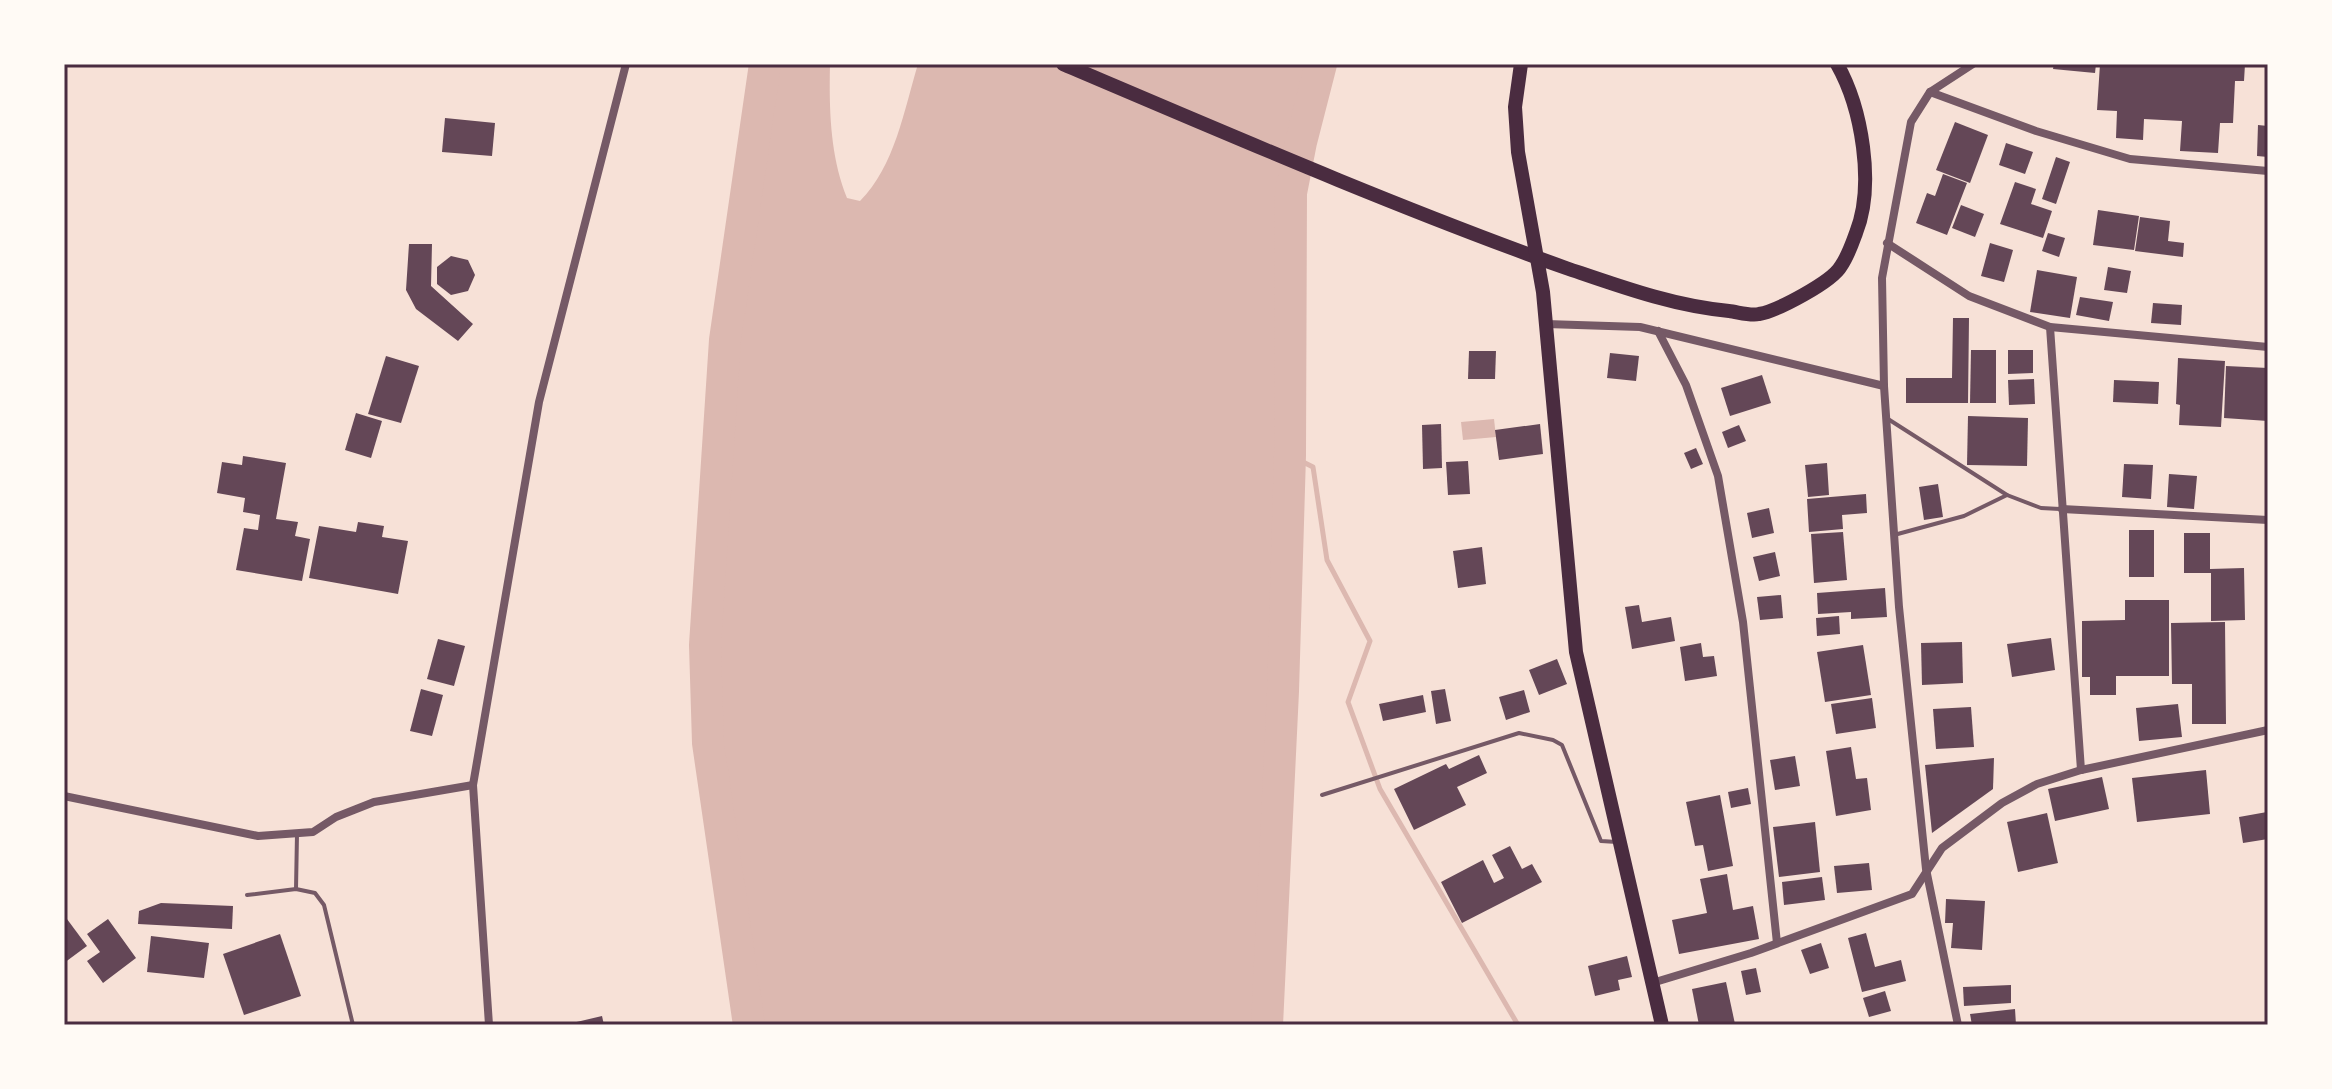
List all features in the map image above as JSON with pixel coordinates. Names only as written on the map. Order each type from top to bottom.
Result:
[{"type":"highway","points":[[1063,64],[1362,191],[1612,284],[1694,308],[1758,314],[1806,294],[1840,269],[1863,216],[1864,171],[1855,105],[1837,64]]},
{"type":"highway","points":[[1521,64],[1515,107],[1518,152],[1543,292],[1576,652],[1662,1025]]},
{"type":"street","points":[[489,1025],[473,785],[539,402],[626,64]]},
{"type":"street","points":[[1958,1025],[1926,869],[1899,607],[1884,386],[1882,278],[1911,122],[1930,92],[1973,64]]},
{"type":"street","points":[[1930,92],[2036,131],[2130,159],[2268,171]]},
{"type":"street","points":[[1887,243],[1969,296],[2050,327],[2268,347]]},
{"type":"street","points":[[1546,324],[1640,327],[1884,386]]},
{"type":"street","points":[[2050,327],[2081,770]]},
{"type":"street","points":[[1658,331],[1686,385],[1718,476],[1743,622],[1777,943]]},
{"type":"street","points":[[2062,509],[2268,520]]},
{"type":"street","points":[[1652,983],[1777,943],[1912,894],[1942,848],[2002,803],[2037,784],[2081,770],[2268,730]]},
{"type":"street","points":[[64,796],[258,836],[313,832],[336,817],[374,802],[473,785]]},
{"type":"lane","points":[[1888,419],[2007,495],[2041,508],[2062,509]]},
{"type":"lane","points":[[1894,535],[1964,516],[2007,495]]},
{"type":"lane","points":[[1322,795],[1519,733],[1562,745],[1601,841],[1619,842]]},
{"type":"lane","points":[[296,889],[297,834]]},
{"type":"lane","points":[[247,895],[296,889],[315,893],[324,905],[353,1025]]},
{"type":"shaded area","points":[[765,64],[830,64],[830,115],[837,166],[847,198],[860,201],[872,187],[890,154],[918,64],[1321,64],[1291,193],[1290,455],[1283,691],[1267,1025],[749,1025],[708,743],[705,645],[725,340]]},
{"type":"shaded area","points":[[1494,419],[1496,437],[1463,440],[1461,422]]},
{"type":"building","points":[[2054,64],[2096,64],[2095,73],[2053,69]]},
{"type":"building","points":[[2100,64],[2245,64],[2244,81],[2235,81],[2233,123],[2220,123],[2218,153],[2180,151],[2182,121],[2144,119],[2143,140],[2116,138],[2117,111],[2097,110]]},
{"type":"building","points":[[445,118],[495,123],[492,156],[442,152]]},
{"type":"building","points":[[1955,122],[1988,135],[1970,183],[1936,170]]},
{"type":"building","points":[[2258,125],[2268,126],[2268,157],[2257,156]]},
{"type":"building","points":[[2006,143],[2033,152],[2025,174],[1999,165]]},
{"type":"building","points":[[2056,157],[2070,162],[2056,204],[2042,199]]},
{"type":"building","points":[[1943,174],[1967,183],[1947,235],[1916,223],[1927,193],[1935,196]]},
{"type":"building","points":[[2015,182],[2036,189],[2031,204],[2052,211],[2043,238],[2000,224]]},
{"type":"building","points":[[1961,205],[1984,214],[1975,237],[1952,228]]},
{"type":"building","points":[[2098,210],[2139,216],[2134,250],[2093,245]]},
{"type":"building","points":[[2140,217],[2170,221],[2168,241],[2184,243],[2183,257],[2135,251]]},
{"type":"building","points":[[2048,233],[2065,238],[2059,257],[2042,251]]},
{"type":"building","points":[[1990,243],[2013,250],[2004,282],[1981,276]]},
{"type":"building","points":[[409,244],[432,244],[431,286],[473,324],[458,341],[416,309],[406,290]]},
{"type":"building","points":[[451,256],[468,260],[475,275],[468,291],[451,295],[437,284],[437,267]]},
{"type":"building","points":[[2108,267],[2131,271],[2127,293],[2104,290]]},
{"type":"building","points":[[2037,270],[2077,277],[2070,318],[2030,312]]},
{"type":"building","points":[[2080,297],[2113,302],[2109,321],[2076,315]]},
{"type":"building","points":[[2153,303],[2182,305],[2181,325],[2151,323]]},
{"type":"building","points":[[1953,318],[1969,318],[1968,403],[1906,403],[1906,378],[1952,378]]},
{"type":"building","points":[[1971,350],[1996,350],[1996,403],[1970,403]]},
{"type":"building","points":[[2008,350],[2033,350],[2033,373],[2008,374]]},
{"type":"building","points":[[1469,351],[1496,351],[1495,379],[1468,379]]},
{"type":"building","points":[[1610,353],[1639,356],[1636,381],[1607,378]]},
{"type":"building","points":[[386,356],[419,366],[401,423],[368,414]]},
{"type":"building","points":[[2178,358],[2225,361],[2221,427],[2179,425],[2180,405],[2176,404]]},
{"type":"building","points":[[2226,366],[2268,368],[2268,421],[2224,418]]},
{"type":"building","points":[[1762,375],[1771,403],[1730,416],[1721,388]]},
{"type":"building","points":[[2034,379],[2035,404],[2009,405],[2008,380]]},
{"type":"building","points":[[2114,380],[2159,382],[2158,404],[2113,402]]},
{"type":"building","points":[[356,413],[382,421],[371,458],[345,450]]},
{"type":"building","points":[[1968,416],[2028,418],[2027,466],[1967,465]]},
{"type":"building","points":[[1441,424],[1442,468],[1423,469],[1422,425]]},
{"type":"building","points":[[1540,424],[1543,454],[1499,460],[1495,430]]},
{"type":"building","points":[[1739,425],[1746,441],[1728,448],[1722,432]]},
{"type":"building","points":[[1696,448],[1703,464],[1691,469],[1684,453]]},
{"type":"building","points":[[243,456],[286,463],[276,519],[298,522],[295,536],[310,539],[302,581],[236,570],[244,528],[258,530],[260,515],[243,512],[245,498],[217,493],[222,462],[242,465]]},
{"type":"building","points":[[1468,461],[1470,494],[1448,495],[1446,462]]},
{"type":"building","points":[[1827,463],[1829,495],[1808,497],[1805,465]]},
{"type":"building","points":[[2124,464],[2153,465],[2151,499],[2122,497]]},
{"type":"building","points":[[2169,474],[2197,476],[2194,509],[2167,507]]},
{"type":"building","points":[[1938,484],[1943,517],[1924,520],[1919,487]]},
{"type":"building","points":[[1866,494],[1867,513],[1842,515],[1843,529],[1809,532],[1807,499]]},
{"type":"building","points":[[1769,508],[1774,533],[1752,538],[1747,513]]},
{"type":"building","points":[[358,522],[384,526],[382,537],[408,541],[398,594],[309,578],[319,526],[356,532]]},
{"type":"building","points":[[2129,530],[2154,530],[2154,577],[2129,577]]},
{"type":"building","points":[[1843,532],[1847,580],[1814,583],[1811,534]]},
{"type":"building","points":[[2184,533],[2210,533],[2210,569],[2244,568],[2245,620],[2211,621],[2211,573],[2184,573]]},
{"type":"building","points":[[1482,547],[1486,584],[1458,588],[1453,551]]},
{"type":"building","points":[[1775,552],[1780,576],[1759,581],[1753,557]]},
{"type":"building","points":[[1885,588],[1887,617],[1851,619],[1851,612],[1818,614],[1817,593]]},
{"type":"building","points":[[1781,595],[1783,618],[1760,620],[1757,597]]},
{"type":"building","points":[[2125,600],[2169,600],[2169,676],[2116,676],[2116,695],[2090,695],[2090,677],[2082,677],[2082,621],[2125,620]]},
{"type":"building","points":[[1639,605],[1642,622],[1671,617],[1675,641],[1632,649],[1625,607]]},
{"type":"building","points":[[1839,616],[1840,634],[1817,636],[1816,618]]},
{"type":"building","points":[[2225,622],[2226,724],[2192,724],[2192,684],[2172,684],[2171,623]]},
{"type":"building","points":[[2051,638],[2055,670],[2012,677],[2007,644]]},
{"type":"building","points":[[438,639],[465,646],[454,686],[427,679]]},
{"type":"building","points":[[1962,642],[1963,683],[1922,685],[1921,643]]},
{"type":"building","points":[[1701,643],[1703,657],[1714,656],[1717,676],[1685,681],[1680,647]]},
{"type":"building","points":[[1863,645],[1871,695],[1825,702],[1817,652]]},
{"type":"building","points":[[1557,659],[1567,684],[1539,695],[1529,670]]},
{"type":"building","points":[[421,689],[443,695],[432,736],[410,731]]},
{"type":"building","points":[[1445,689],[1451,721],[1436,724],[1431,691]]},
{"type":"building","points":[[1524,690],[1530,712],[1506,720],[1499,697]]},
{"type":"building","points":[[1423,695],[1426,712],[1383,721],[1379,704]]},
{"type":"building","points":[[1872,698],[1876,728],[1836,734],[1831,704]]},
{"type":"building","points":[[2178,704],[2182,737],[2139,741],[2136,708]]},
{"type":"building","points":[[1971,707],[1974,747],[1936,749],[1933,709]]},
{"type":"building","points":[[1851,747],[1856,779],[1867,778],[1871,810],[1836,816],[1826,751]]},
{"type":"building","points":[[1479,755],[1487,773],[1457,787],[1466,805],[1414,830],[1394,789],[1446,764],[1449,769]]},
{"type":"building","points":[[1795,756],[1800,786],[1775,790],[1770,760]]},
{"type":"building","points":[[1994,758],[1993,789],[1932,833],[1925,765]]},
{"type":"building","points":[[2206,770],[2210,814],[2137,822],[2132,778]]},
{"type":"building","points":[[2102,777],[2109,809],[2055,821],[2048,789]]},
{"type":"building","points":[[1748,788],[1751,804],[1731,808],[1728,792]]},
{"type":"building","points":[[1720,795],[1733,866],[1708,871],[1703,845],[1695,846],[1686,802]]},
{"type":"building","points":[[2267,812],[2268,839],[2243,843],[2239,817]]},
{"type":"building","points":[[2047,813],[2058,863],[2018,872],[2007,822]]},
{"type":"building","points":[[1815,822],[1820,872],[1779,877],[1773,827]]},
{"type":"building","points":[[1510,846],[1522,869],[1532,864],[1542,882],[1462,923],[1441,882],[1483,860],[1494,883],[1504,878],[1492,855]]},
{"type":"building","points":[[1869,863],[1872,890],[1837,893],[1834,866]]},
{"type":"building","points":[[1727,874],[1733,910],[1753,906],[1759,939],[1679,954],[1672,920],[1707,913],[1700,879]]},
{"type":"building","points":[[1822,877],[1825,900],[1784,905],[1782,882]]},
{"type":"building","points":[[1946,899],[1985,901],[1982,950],[1951,948],[1953,923],[1945,923]]},
{"type":"building","points":[[161,903],[233,906],[232,929],[138,924],[139,911]]},
{"type":"building","points":[[64,915],[87,946],[64,963]]},
{"type":"building","points":[[108,919],[136,958],[103,983],[87,961],[100,952],[87,934]]},
{"type":"building","points":[[1866,933],[1875,967],[1901,960],[1906,981],[1862,992],[1848,938]]},
{"type":"building","points":[[280,934],[301,996],[244,1015],[223,954]]},
{"type":"building","points":[[151,936],[209,943],[204,978],[147,972]]},
{"type":"building","points":[[1821,943],[1829,968],[1810,974],[1801,950]]},
{"type":"building","points":[[1627,956],[1632,977],[1618,980],[1620,990],[1595,996],[1588,966]]},
{"type":"building","points":[[1756,968],[1761,992],[1746,995],[1741,971]]},
{"type":"building","points":[[1726,982],[1735,1024],[1699,1025],[1692,989]]},
{"type":"building","points":[[2011,985],[2011,1003],[1964,1006],[1963,987]]},
{"type":"building","points":[[1885,991],[1891,1011],[1869,1017],[1863,998]]},
{"type":"building","points":[[2015,1009],[2016,1025],[1972,1025],[1970,1014]]},
{"type":"building","points":[[602,1016],[604,1025],[568,1024]]},
{"type":"waterway","points":[[749,1025],[708,743],[705,645],[725,340],[765,64]]},
{"type":"waterway","points":[[1267,1025],[1283,691],[1290,455],[1291,193],[1321,64]]},
{"type":"waterway","points":[[1287,454],[1313,467],[1327,560],[1370,641],[1348,702],[1380,789],[1518,1025]]}]
